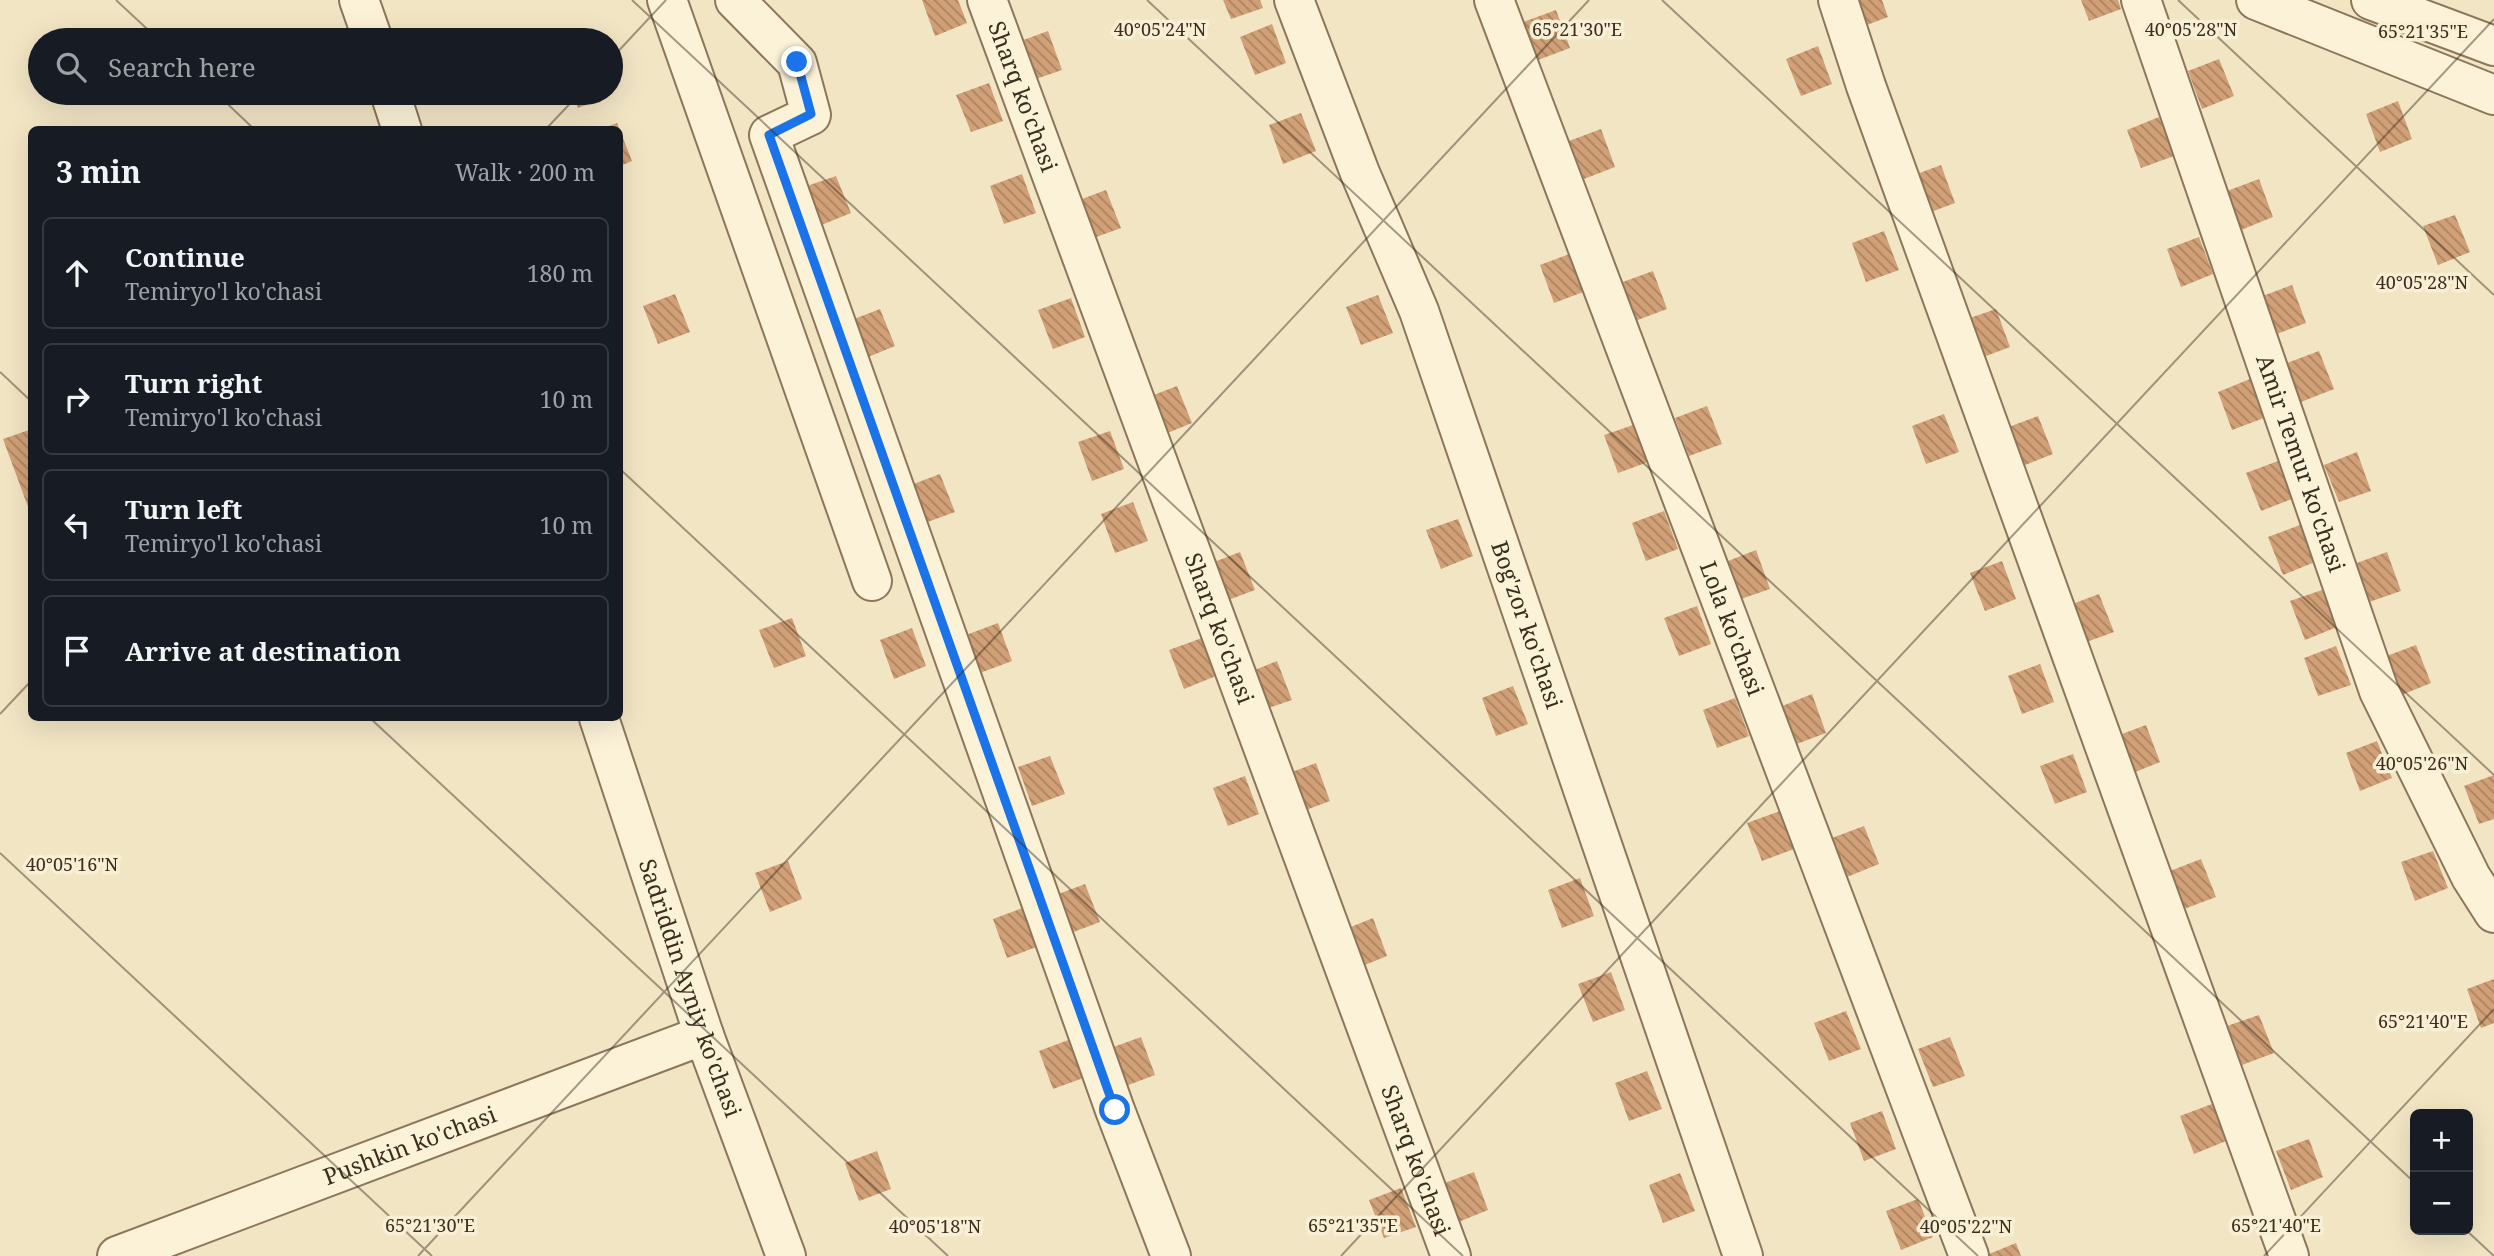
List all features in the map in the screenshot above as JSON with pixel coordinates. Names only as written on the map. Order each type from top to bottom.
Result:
[{"type":"street","points":[[359,0],[369,28]]},
{"type":"street","points":[[667,0],[872,581]]},
{"type":"street","points":[[735,0],[797,62],[811,114],[769,135],[1110,1097],[1171,1256]]},
{"type":"street","name":"Sharq ko'chasi","points":[[987,0],[1451,1256]]},
{"type":"street","name":"Bog'zor ko'chasi","points":[[1294,0],[1360,173],[1419,311],[1743,1256]]},
{"type":"street","name":"Lola ko'chasi","points":[[1494,0],[1969,1256]]},
{"type":"street","points":[[1838,0],[1866,86],[2289,1256]]},
{"type":"street","name":"Amir Temur ko'chasi","points":[[2141,0],[2379,691],[2471,877],[2494,912]]},
{"type":"street","points":[[2256,0],[2494,94]]},
{"type":"street","points":[[2371,0],[2494,46]]},
{"type":"street","points":[[394,105],[401,126]]},
{"type":"street","name":"Sadriddin Ayniy ko'chasi","points":[[599,721],[704,1035],[786,1256]]},
{"type":"street","name":"Pushkin ko'chasi","points":[[117,1256],[704,1035]]},
{"type":"building","points":[[922,0],[958,0],[967,23],[935,36]]},
{"type":"building","points":[[1223,0],[1260,0],[1263,8],[1231,19]]},
{"type":"building","points":[[1845,0],[1882,0],[1888,17],[1856,29]]},
{"type":"building","points":[[2081,0],[2118,0],[2121,9],[2089,21]]},
{"type":"building","points":[[1556,10],[1570,48],[1538,60],[1523,22]]},
{"type":"building","points":[[1272,24],[1286,63],[1255,75],[1240,37]]},
{"type":"building","points":[[1048,31],[1062,70],[1030,81],[1015,43]]},
{"type":"building","points":[[1818,46],[1832,84],[1801,96],[1786,59]]},
{"type":"building","points":[[2219,59],[2234,96],[2202,109],[2188,71]]},
{"type":"building","points":[[989,83],[1003,121],[971,132],[956,95]]},
{"type":"building","points":[[2398,101],[2412,139],[2380,152],[2366,114]]},
{"type":"building","points":[[1301,113],[1316,151],[1283,164],[1269,125]]},
{"type":"building","points":[[2159,117],[2174,156],[2141,168],[2127,130]]},
{"type":"building","points":[[1601,129],[1615,167],[1584,179],[1569,141]]},
{"type":"building","points":[[623,138],[632,161],[623,165]]},
{"type":"building","points":[[1941,165],[1955,203],[1923,215],[1909,177]]},
{"type":"building","points":[[1022,174],[1036,213],[1004,224],[990,186]]},
{"type":"building","points":[[836,176],[851,213],[819,226],[804,187]]},
{"type":"building","points":[[2259,179],[2273,217],[2241,230],[2227,191]]},
{"type":"building","points":[[1106,190],[1121,228],[1088,240],[1074,202]]},
{"type":"building","points":[[2455,215],[2470,252],[2438,265],[2423,226]]},
{"type":"building","points":[[1884,231],[1899,270],[1866,282],[1852,243]]},
{"type":"building","points":[[2199,237],[2213,274],[2181,287],[2167,249]]},
{"type":"building","points":[[1572,253],[1586,291],[1554,303],[1540,265]]},
{"type":"building","points":[[1653,271],[1667,309],[1635,321],[1620,283]]},
{"type":"building","points":[[2292,285],[2306,323],[2274,335],[2260,297]]},
{"type":"building","points":[[675,294],[690,332],[658,344],[643,306]]},
{"type":"building","points":[[1378,295],[1393,333],[1361,345],[1346,307]]},
{"type":"building","points":[[1071,298],[1085,337],[1053,349],[1038,310]]},
{"type":"building","points":[[880,309],[895,346],[863,359],[849,321]]},
{"type":"building","points":[[1996,309],[2010,347],[1978,359],[1964,320]]},
{"type":"building","points":[[2319,351],[2334,389],[2301,402],[2287,363]]},
{"type":"building","points":[[2250,379],[2264,418],[2232,430],[2218,392]]},
{"type":"building","points":[[1177,386],[1192,423],[1160,436],[1146,398]]},
{"type":"building","points":[[1707,406],[1722,444],[1689,456],[1675,418]]},
{"type":"building","points":[[1944,414],[1959,452],[1926,464],[1912,426]]},
{"type":"building","points":[[2038,416],[2053,454],[2020,467],[2006,428]]},
{"type":"building","points":[[1636,424],[1651,461],[1618,473],[1604,435]]},
{"type":"building","points":[[28,430],[28,507],[3,439]]},
{"type":"building","points":[[1110,431],[1124,469],[1092,481],[1078,442]]},
{"type":"building","points":[[2357,452],[2371,491],[2339,502],[2324,465]]},
{"type":"building","points":[[2278,461],[2292,499],[2261,511],[2246,473]]},
{"type":"building","points":[[940,474],[955,512],[922,524],[908,486]]},
{"type":"building","points":[[1133,502],[1148,541],[1115,553],[1101,514]]},
{"type":"building","points":[[1664,511],[1678,549],[1646,561],[1632,523]]},
{"type":"building","points":[[1458,519],[1473,556],[1441,569],[1426,530]]},
{"type":"building","points":[[2300,525],[2315,562],[2283,575],[2268,537]]},
{"type":"building","points":[[1756,550],[1770,589],[1738,600],[1723,563]]},
{"type":"building","points":[[1240,552],[1255,590],[1223,602],[1209,564]]},
{"type":"building","points":[[2387,552],[2401,591],[2369,602],[2354,564]]},
{"type":"building","points":[[2002,561],[2016,599],[1985,611],[1970,573]]},
{"type":"building","points":[[2322,590],[2337,627],[2305,640],[2290,601]]},
{"type":"building","points":[[2099,594],[2114,632],[2081,644],[2067,606]]},
{"type":"building","points":[[1697,606],[1711,644],[1679,656],[1664,618]]},
{"type":"building","points":[[792,618],[806,656],[774,668],[759,630]]},
{"type":"building","points":[[998,623],[1012,661],[980,673],[966,635]]},
{"type":"building","points":[[912,628],[926,666],[894,679],[880,640]]},
{"type":"building","points":[[1202,638],[1216,676],[1184,689],[1169,650]]},
{"type":"building","points":[[2416,645],[2431,683],[2399,696],[2384,657]]},
{"type":"building","points":[[2336,646],[2351,685],[2318,696],[2304,658]]},
{"type":"building","points":[[1277,661],[1292,700],[1260,711],[1245,674]]},
{"type":"building","points":[[2040,664],[2054,702],[2022,714],[2008,676]]},
{"type":"building","points":[[1513,686],[1528,724],[1496,736],[1482,698]]},
{"type":"building","points":[[1812,694],[1826,733],[1794,745],[1780,707]]},
{"type":"building","points":[[1735,698],[1749,736],[1717,748],[1703,710]]},
{"type":"building","points":[[2146,725],[2160,762],[2128,775],[2114,737]]},
{"type":"building","points":[[2377,741],[2392,778],[2360,791],[2346,753]]},
{"type":"building","points":[[2073,754],[2087,792],[2055,804],[2040,766]]},
{"type":"building","points":[[1050,756],[1065,794],[1032,806],[1018,767]]},
{"type":"building","points":[[1316,763],[1330,801],[1298,813],[1284,775]]},
{"type":"building","points":[[2494,775],[2494,819],[2479,824],[2464,786]]},
{"type":"building","points":[[1245,776],[1259,814],[1228,826],[1213,788]]},
{"type":"building","points":[[1780,811],[1794,849],[1762,861],[1747,823]]},
{"type":"building","points":[[1864,826],[1879,864],[1847,877],[1832,838]]},
{"type":"building","points":[[2433,851],[2448,888],[2415,901],[2401,862]]},
{"type":"building","points":[[2201,859],[2216,897],[2184,909],[2170,871]]},
{"type":"building","points":[[788,861],[802,899],[770,912],[755,873]]},
{"type":"building","points":[[1580,878],[1594,916],[1562,928],[1548,890]]},
{"type":"building","points":[[1085,884],[1100,922],[1068,934],[1053,896]]},
{"type":"building","points":[[1025,907],[1039,946],[1007,958],[993,919]]},
{"type":"building","points":[[1373,918],[1387,956],[1355,969],[1341,931]]},
{"type":"building","points":[[1611,972],[1625,1010],[1593,1022],[1578,984]]},
{"type":"building","points":[[2494,979],[2494,1023],[2481,1028],[2467,989]]},
{"type":"building","points":[[1846,1011],[1861,1049],[1829,1061],[1814,1023]]},
{"type":"building","points":[[2259,1015],[2274,1053],[2242,1065],[2227,1026]]},
{"type":"building","points":[[1141,1037],[1155,1075],[1123,1087],[1108,1049]]},
{"type":"building","points":[[1950,1037],[1965,1076],[1933,1087],[1918,1049]]},
{"type":"building","points":[[1071,1039],[1086,1077],[1053,1089],[1039,1051]]},
{"type":"building","points":[[1647,1071],[1662,1109],[1629,1121],[1615,1083]]},
{"type":"building","points":[[2212,1104],[2226,1141],[2194,1154],[2180,1116]]},
{"type":"building","points":[[1882,1111],[1896,1149],[1864,1161],[1850,1123]]},
{"type":"building","points":[[2309,1139],[2323,1177],[2291,1190],[2276,1151]]},
{"type":"building","points":[[877,1151],[891,1189],[859,1201],[845,1163]]},
{"type":"building","points":[[1474,1172],[1488,1210],[1456,1223],[1442,1184]]},
{"type":"building","points":[[1680,1173],[1695,1211],[1663,1223],[1649,1185]]},
{"type":"building","points":[[1401,1188],[1416,1227],[1384,1238],[1369,1200]]},
{"type":"building","points":[[1918,1199],[1933,1237],[1901,1250],[1886,1211]]},
{"type":"building","points":[[2016,1243],[2021,1256],[1984,1256]]},
{"type":"route","points":[[797,62],[811,114],[769,135],[1115,1110]]}]
